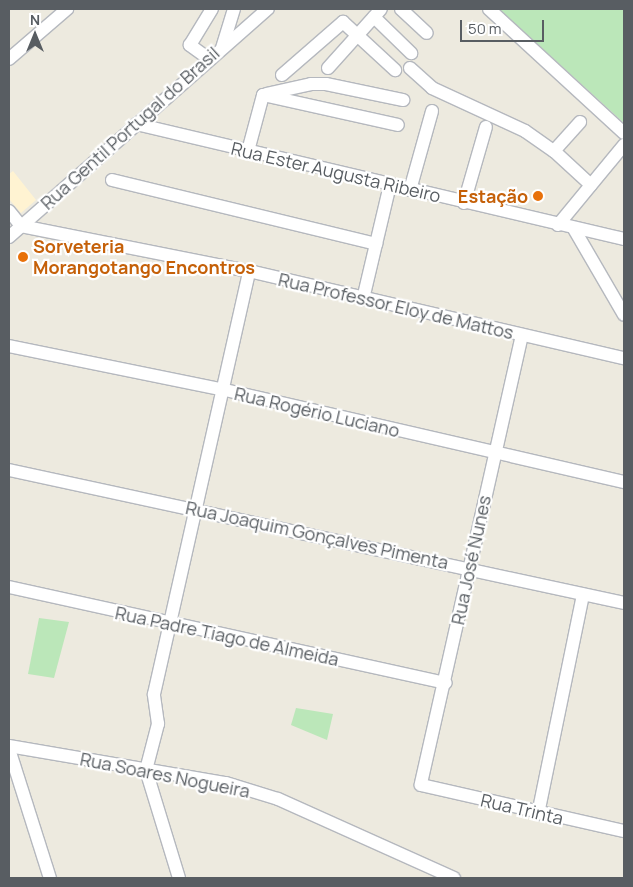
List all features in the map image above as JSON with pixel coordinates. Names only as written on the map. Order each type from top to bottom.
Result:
[{"type":"street","points":[[9,59],[67,9]]},
{"type":"street","points":[[209,59],[190,45],[200,33],[212,9]]},
{"type":"street","name":"Rua Gentil Portugal do Brasil","points":[[9,237],[222,48],[234,9]]},
{"type":"street","points":[[222,48],[265,9]]},
{"type":"street","points":[[401,9],[427,34]]},
{"type":"street","points":[[489,9],[624,133]]},
{"type":"street","points":[[328,68],[377,13],[411,53]]},
{"type":"street","points":[[282,75],[343,22],[395,70]]},
{"type":"street","points":[[410,68],[432,88],[525,131],[554,151],[591,185]]},
{"type":"street","points":[[263,95],[311,84],[326,84],[403,100]]},
{"type":"street","points":[[263,95],[398,125]]},
{"type":"street","points":[[248,151],[263,95]]},
{"type":"street","points":[[410,190],[432,111]]},
{"type":"street","points":[[554,151],[580,122]]},
{"type":"street","name":"Rua Ester Augusta Ribeiro","points":[[136,124],[574,230],[620,238]]},
{"type":"street","points":[[464,203],[486,127]]},
{"type":"street","points":[[558,225],[624,146]]},
{"type":"street","points":[[112,180],[376,244]]},
{"type":"street","points":[[363,299],[390,185]]},
{"type":"street","points":[[9,211],[21,226]]},
{"type":"street","name":"Rua Professor Eloy de Mattos","points":[[21,226],[249,271],[363,299],[624,358]]},
{"type":"street","points":[[620,238],[624,227]]},
{"type":"street","points":[[574,230],[624,315]]},
{"type":"street","points":[[179,878],[146,770],[158,724],[154,694],[249,271]]},
{"type":"street","name":"Rua José Nunes","points":[[421,785],[446,683],[468,569],[522,335]]},
{"type":"street","name":"Rua Rogério Luciano","points":[[9,346],[221,389],[624,482]]},
{"type":"street","name":"Rua Joaquim Gonçalves Pimenta","points":[[9,470],[197,509],[624,603]]},
{"type":"street","name":"Rua Padre Tiago de Almeida","points":[[9,587],[171,625],[446,683]]},
{"type":"street","points":[[538,814],[583,595]]},
{"type":"street","points":[[9,748],[50,878]]},
{"type":"street","name":"Rua Soares Nogueira","points":[[9,748],[226,783],[278,800],[454,878]]},
{"type":"street","name":"Rua Trinta","points":[[421,785],[538,814],[624,831]]},
{"type":"shaded area","points":[[13,171],[36,200],[21,213],[9,199],[9,174]]},
{"type":"green space","points":[[499,9],[624,9],[624,123]]},
{"type":"green space","points":[[39,618],[69,622],[54,678],[28,674]]},
{"type":"green space","points":[[296,708],[333,714],[327,740],[291,725]]},
{"type":"place","name":"Estação","points":[[538,196]]},
{"type":"place","name":"Sorveteria Morangotango Encontros","points":[[23,257]]}]
